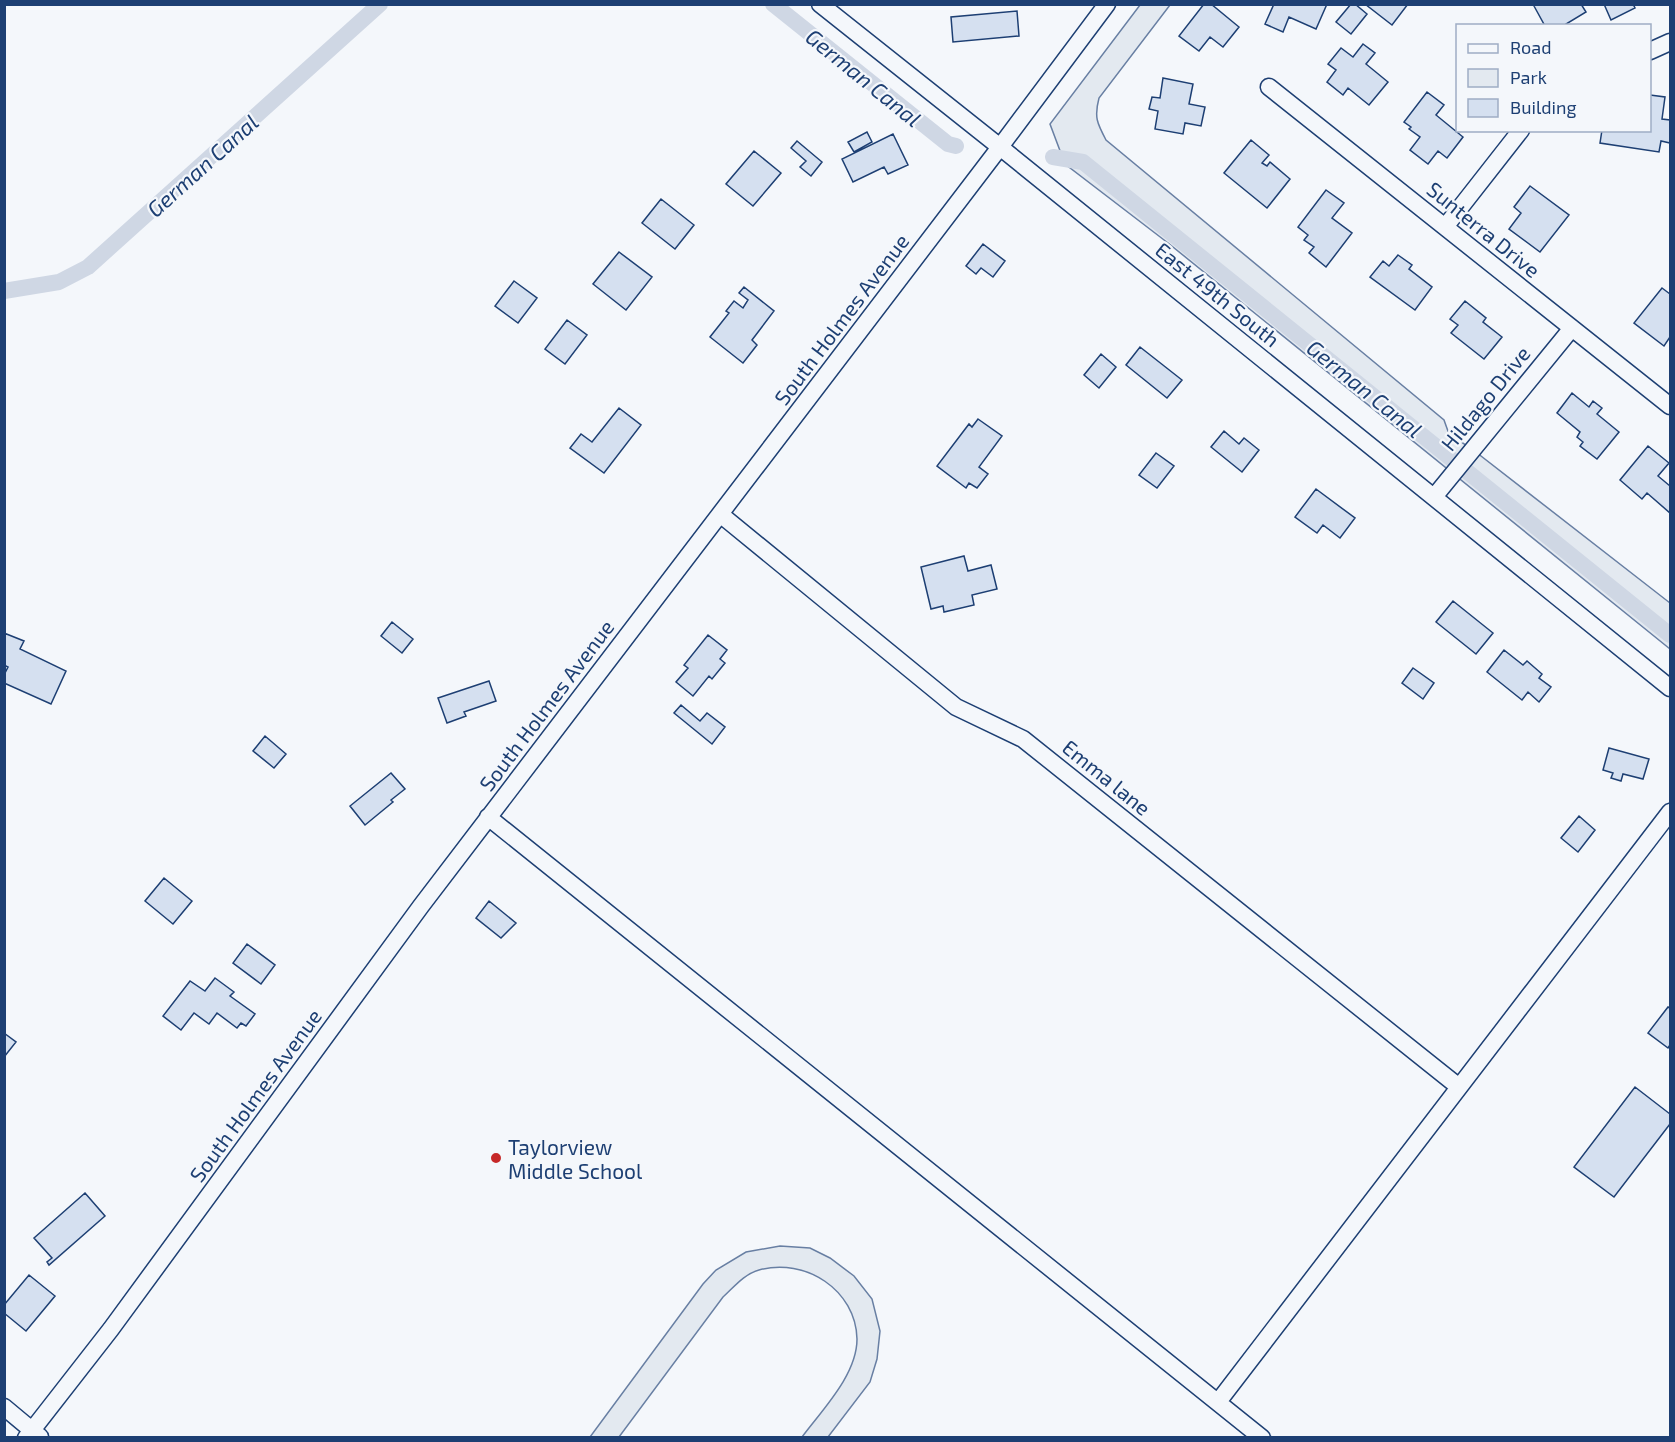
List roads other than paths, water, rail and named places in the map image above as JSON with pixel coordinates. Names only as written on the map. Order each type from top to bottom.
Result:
[{"type":"street","name":"East 49th South","points":[[820,4],[1671,688]]},
{"type":"street","name":"South Holmes Avenue","points":[[33,1435],[420,906],[1107,4]]},
{"type":"street","points":[[1651,51],[1671,42]]},
{"type":"street","name":"Sunterra Drive","points":[[1269,87],[1671,406]]},
{"type":"street","points":[[1445,227],[1519,132]]},
{"type":"street","name":"Hildago Drive","points":[[1434,497],[1572,328]]},
{"type":"street","name":"Emma lane","points":[[720,514],[956,707],[1023,739],[1459,1087]]},
{"type":"street","points":[[1218,1402],[1671,812]]},
{"type":"street","points":[[488,818],[1262,1437]]},
{"type":"street","points":[[4,1407],[33,1435]]},
{"type":"waterway","name":"German Canal","points":[[4,291],[59,282],[88,267],[380,4]]},
{"type":"waterway","name":"German Canal","points":[[773,4],[948,144],[956,146]]},
{"type":"waterway","name":"German Canal","points":[[1053,157],[1083,162],[1670,635]]},
{"type":"place","name":"Taylorview Middle School","points":[[496,1158]]}]
